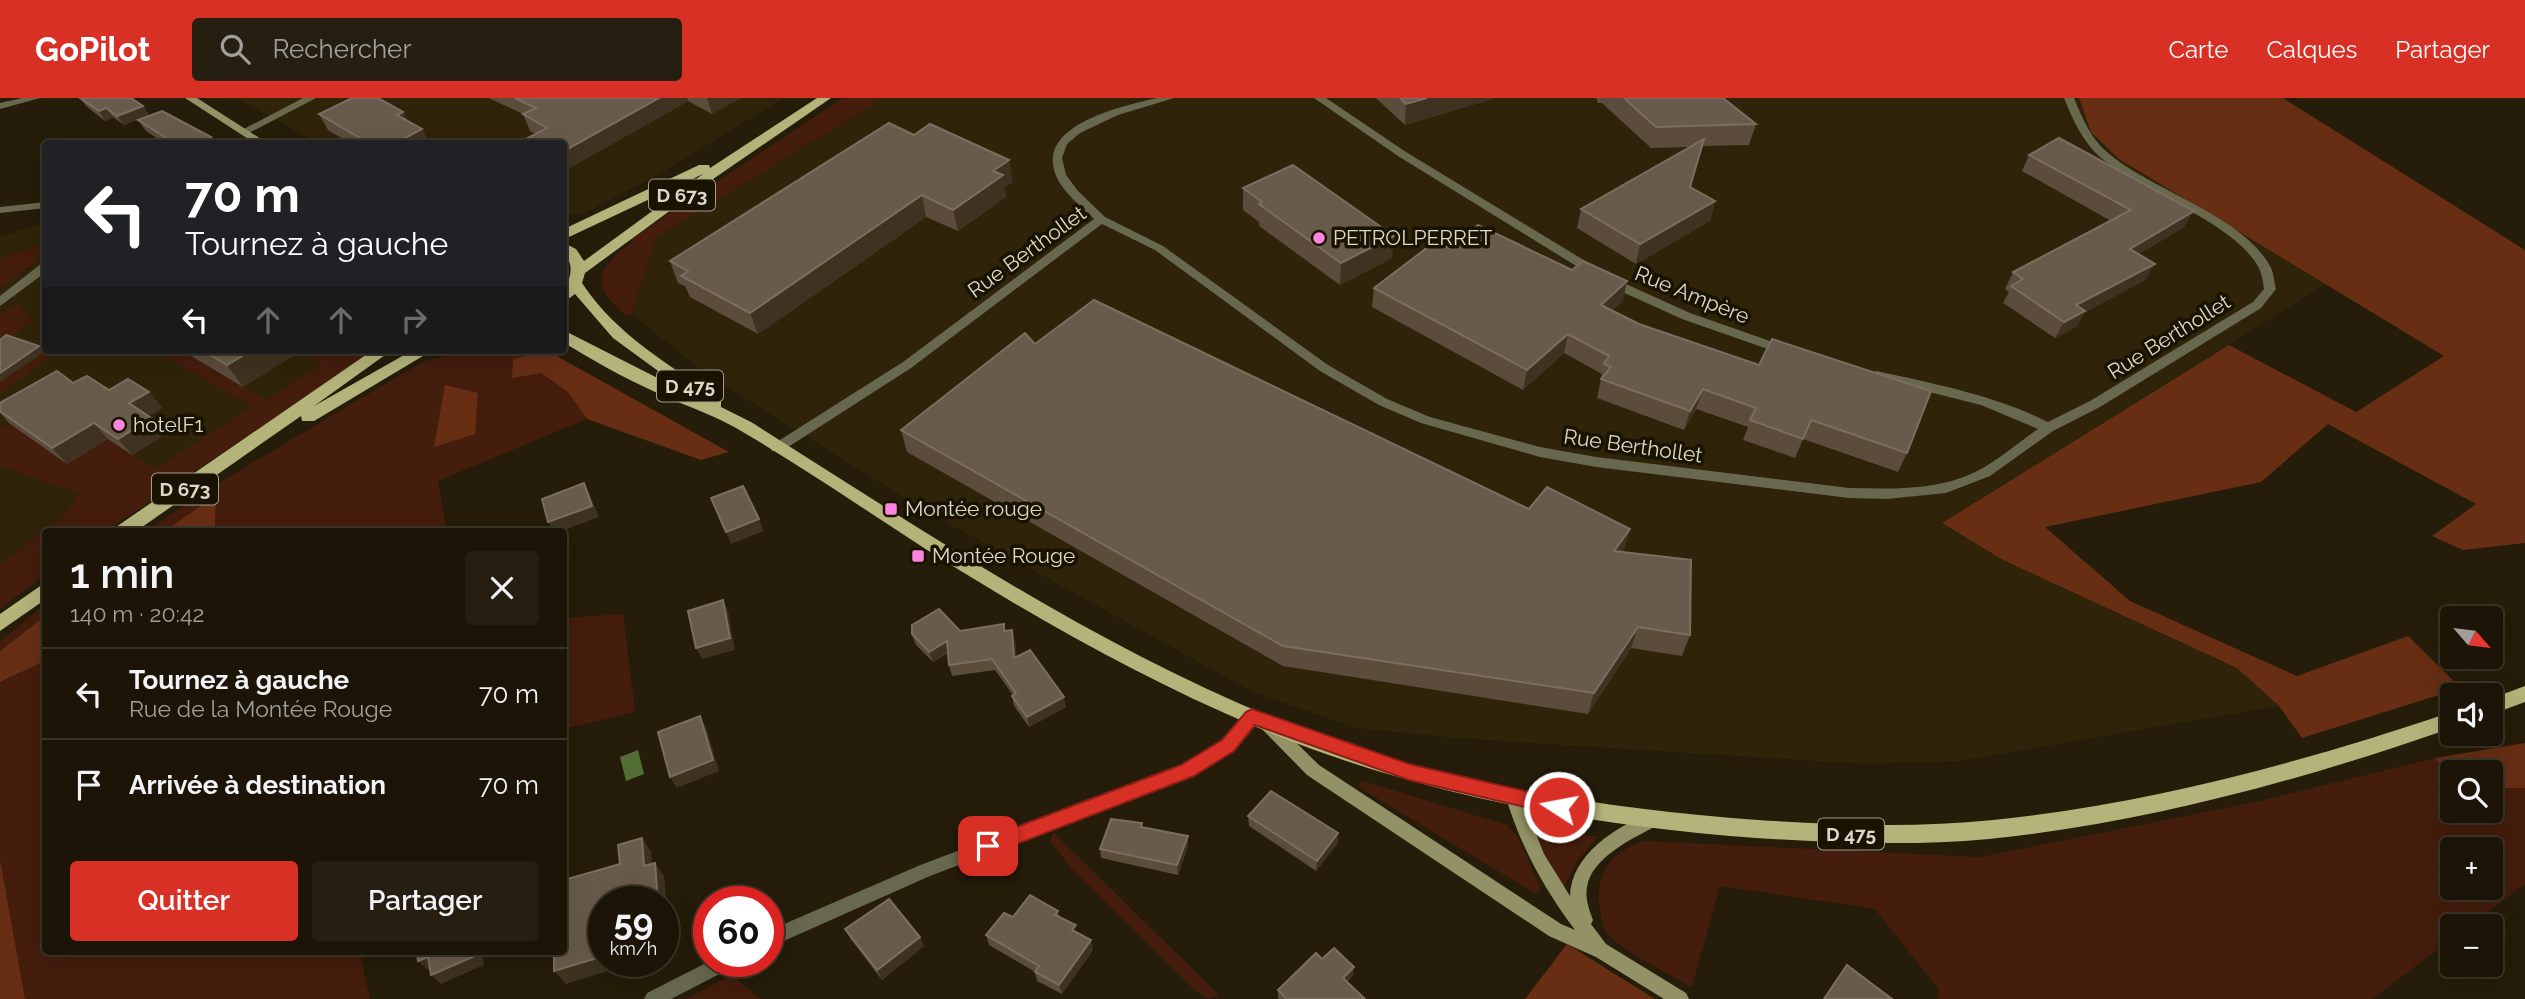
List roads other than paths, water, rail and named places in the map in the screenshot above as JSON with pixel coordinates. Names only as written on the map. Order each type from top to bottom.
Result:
[{"type":"main road","name":"D 673","points":[[577,277],[825,98]]},
{"type":"main road","name":"D 673","points":[[567,233],[675,183],[787,123]]},
{"type":"main road","points":[[567,250],[576,257],[577,277],[567,292]]},
{"type":"main road","name":"D 475","points":[[577,277],[594,311],[612,329],[740,423],[1085,637],[1259,720],[1409,772],[1514,798],[1650,821],[1892,834],[2017,827],[2193,797],[2335,758],[2440,724]]},
{"type":"main road","name":"D 475","points":[[567,339],[657,386],[740,423]]},
{"type":"main road","name":"D 673","points":[[128,528],[378,354]]},
{"type":"main road","name":"D 673","points":[[248,447],[288,429],[418,354]]},
{"type":"main road","points":[[0,624],[42,592]]},
{"type":"main road","points":[[2503,702],[2525,694]]},
{"type":"street","points":[[0,106],[35,98]]},
{"type":"street","points":[[191,98],[258,140]]},
{"type":"street","points":[[245,131],[311,98]]},
{"type":"street","points":[[1101,219],[1062,177],[1057,160],[1063,143],[1091,122],[1169,98]]},
{"type":"street","name":"Rue Ampère","points":[[1319,98],[1402,154],[1611,282],[1686,316],[1797,354]]},
{"type":"street","name":"Rue Berthollet","points":[[778,448],[907,365],[1101,219],[1159,248],[1284,342],[1383,402],[1426,419],[1540,452],[1651,470],[1819,491],[1887,494],[1946,488],[1965,482],[2005,461],[2049,429],[2258,305],[2269,295],[2271,283],[2263,262],[2230,232],[2108,159],[2089,140],[2069,98]]},
{"type":"street","points":[[0,210],[42,205]]},
{"type":"street","points":[[0,302],[42,269]]},
{"type":"street","points":[[1860,372],[1977,397],[2013,410],[2049,429]]},
{"type":"street","points":[[784,933],[924,871],[1188,770],[1228,745],[1259,720],[1313,770],[1356,799],[1555,930],[1602,951],[1680,999]]},
{"type":"street","points":[[1514,798],[1519,819],[1545,875],[1563,903],[1602,951]]},
{"type":"street","points":[[1602,951],[1577,905],[1578,885],[1584,872],[1605,848],[1621,835],[1650,821]]},
{"type":"street","points":[[653,999],[696,977]]},
{"type":"place","name":"PETROLPERRET","points":[[1319,238]]},
{"type":"place","name":"hotelF1","points":[[119,425]]},
{"type":"place","name":"Montée rouge","points":[[891,509]]},
{"type":"place","name":"Montée Rouge","points":[[918,556]]}]
